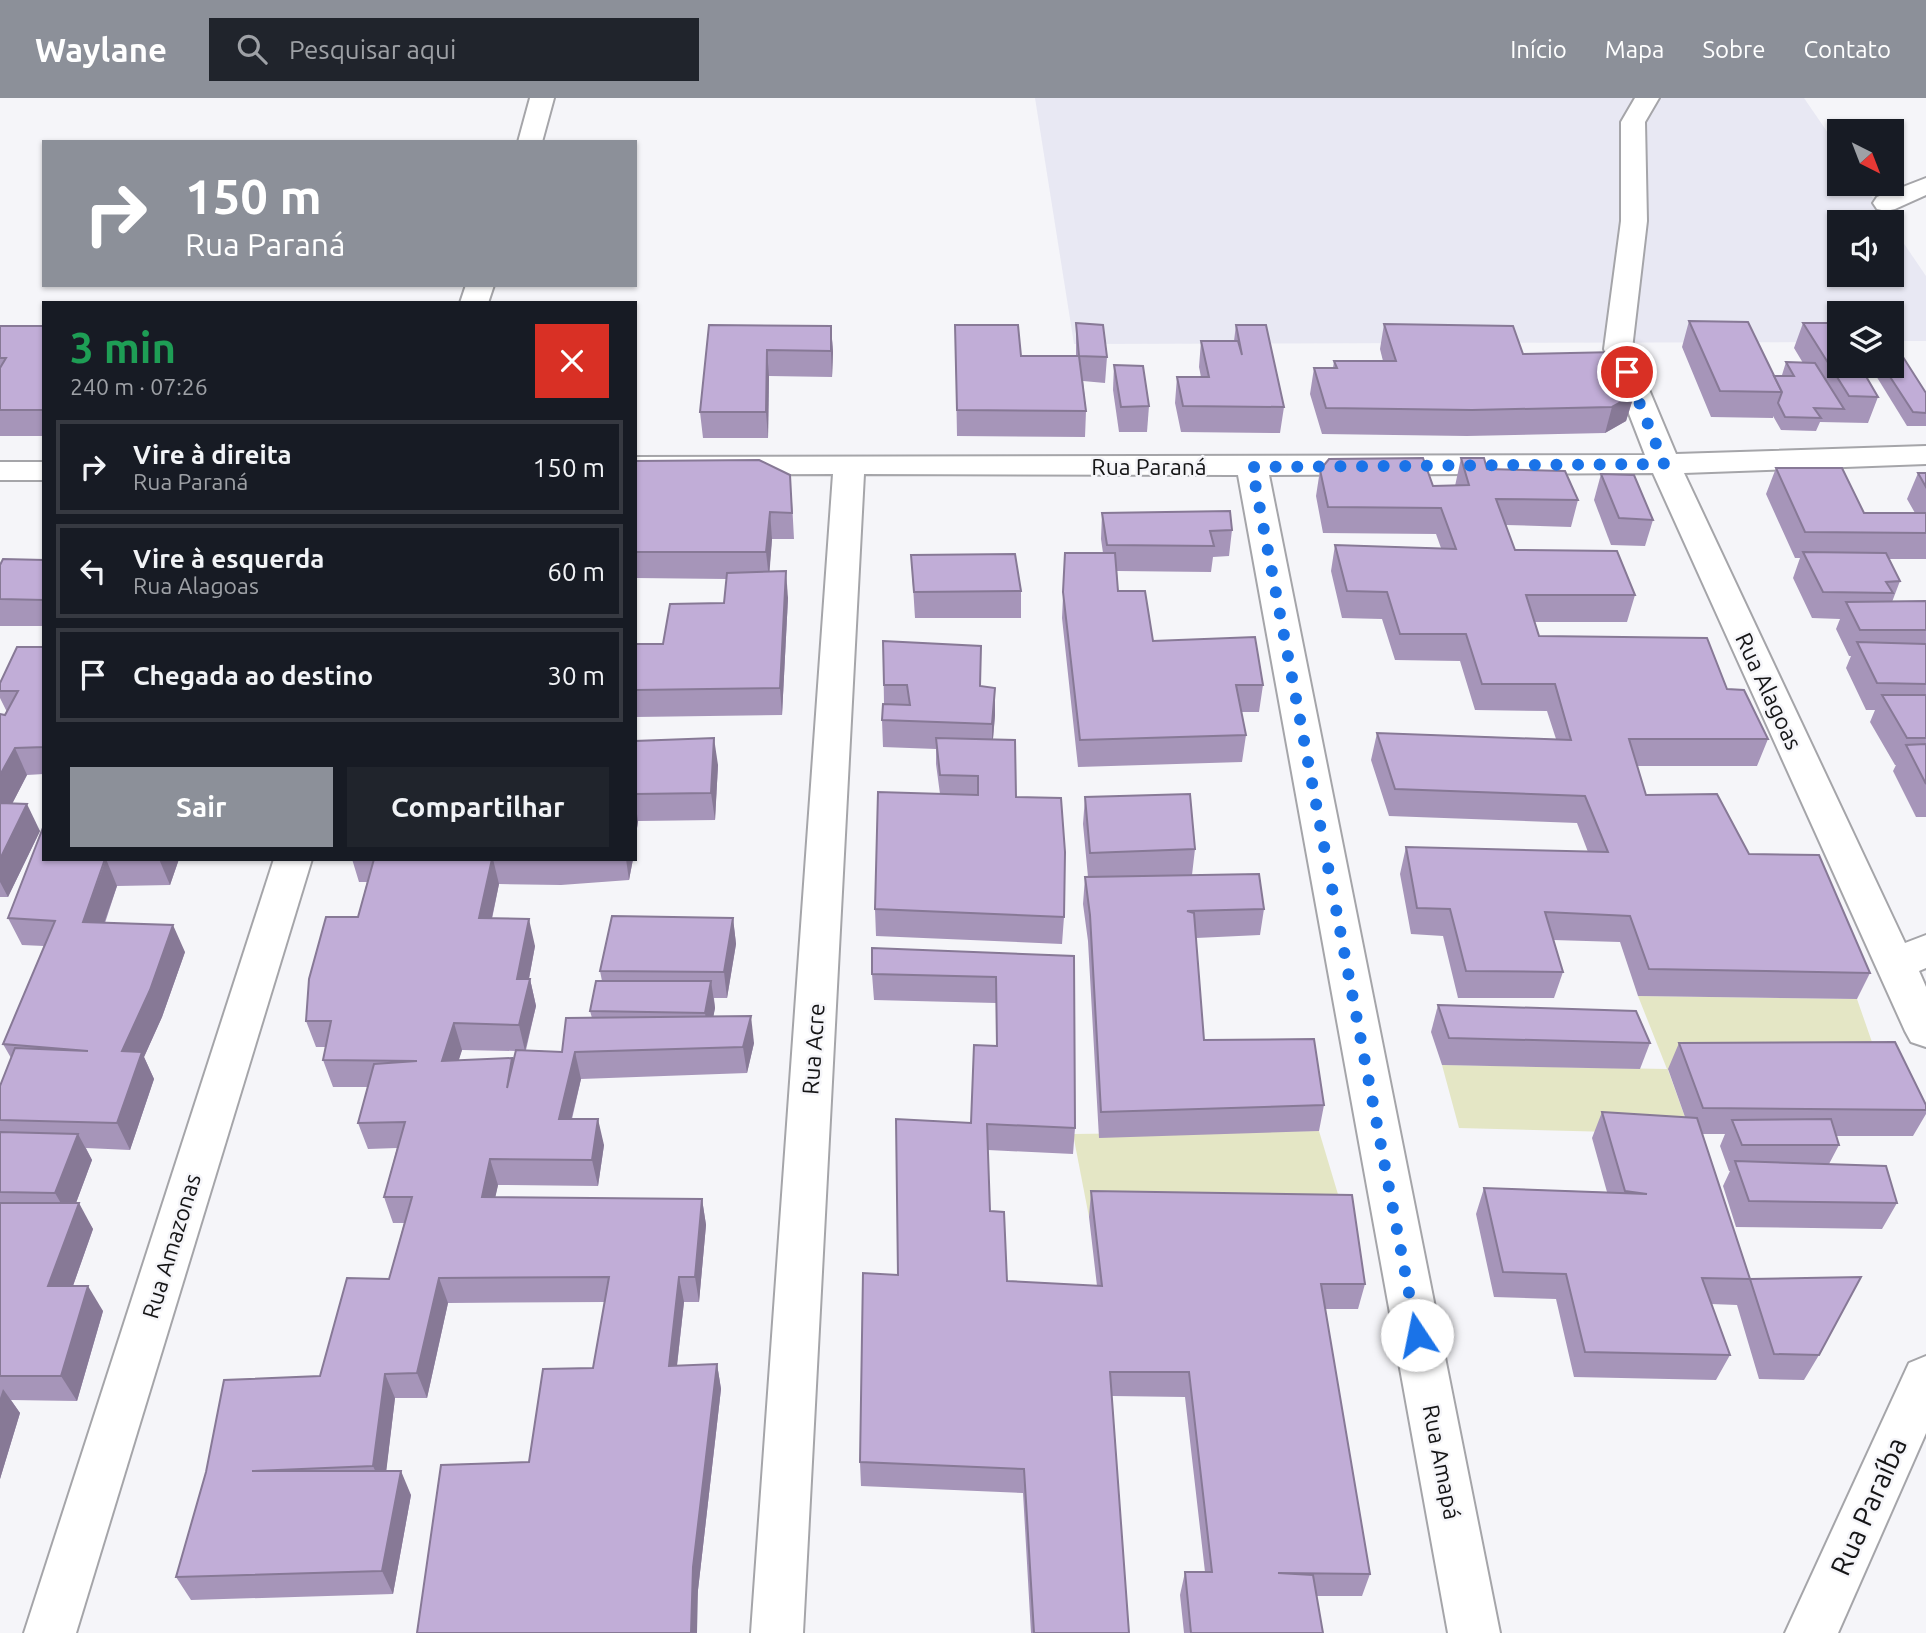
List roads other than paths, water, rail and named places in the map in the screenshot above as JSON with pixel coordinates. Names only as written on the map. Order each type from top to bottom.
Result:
[{"type":"street","points":[[531,140],[542,98]]},
{"type":"street","name":"Rua Alagoas","points":[[1647,98],[1633,122],[1634,221],[1618,349],[1664,464],[1911,958],[1926,1031]]},
{"type":"street","points":[[1886,203],[1926,186]]},
{"type":"street","name":"Rua Paraná","points":[[637,466],[849,464],[1252,467],[1664,464],[1926,455]]},
{"type":"street","name":"Rua Acre","points":[[777,1633],[849,464]]},
{"type":"street","name":"Rua Amapá","points":[[1252,467],[1474,1633]]},
{"type":"street","points":[[1,473],[42,471]]},
{"type":"street","name":"Rua Amazonas","points":[[50,1633],[292,861]]},
{"type":"street","name":"Rua Paraíba","points":[[1811,1633],[1926,1378]]}]
